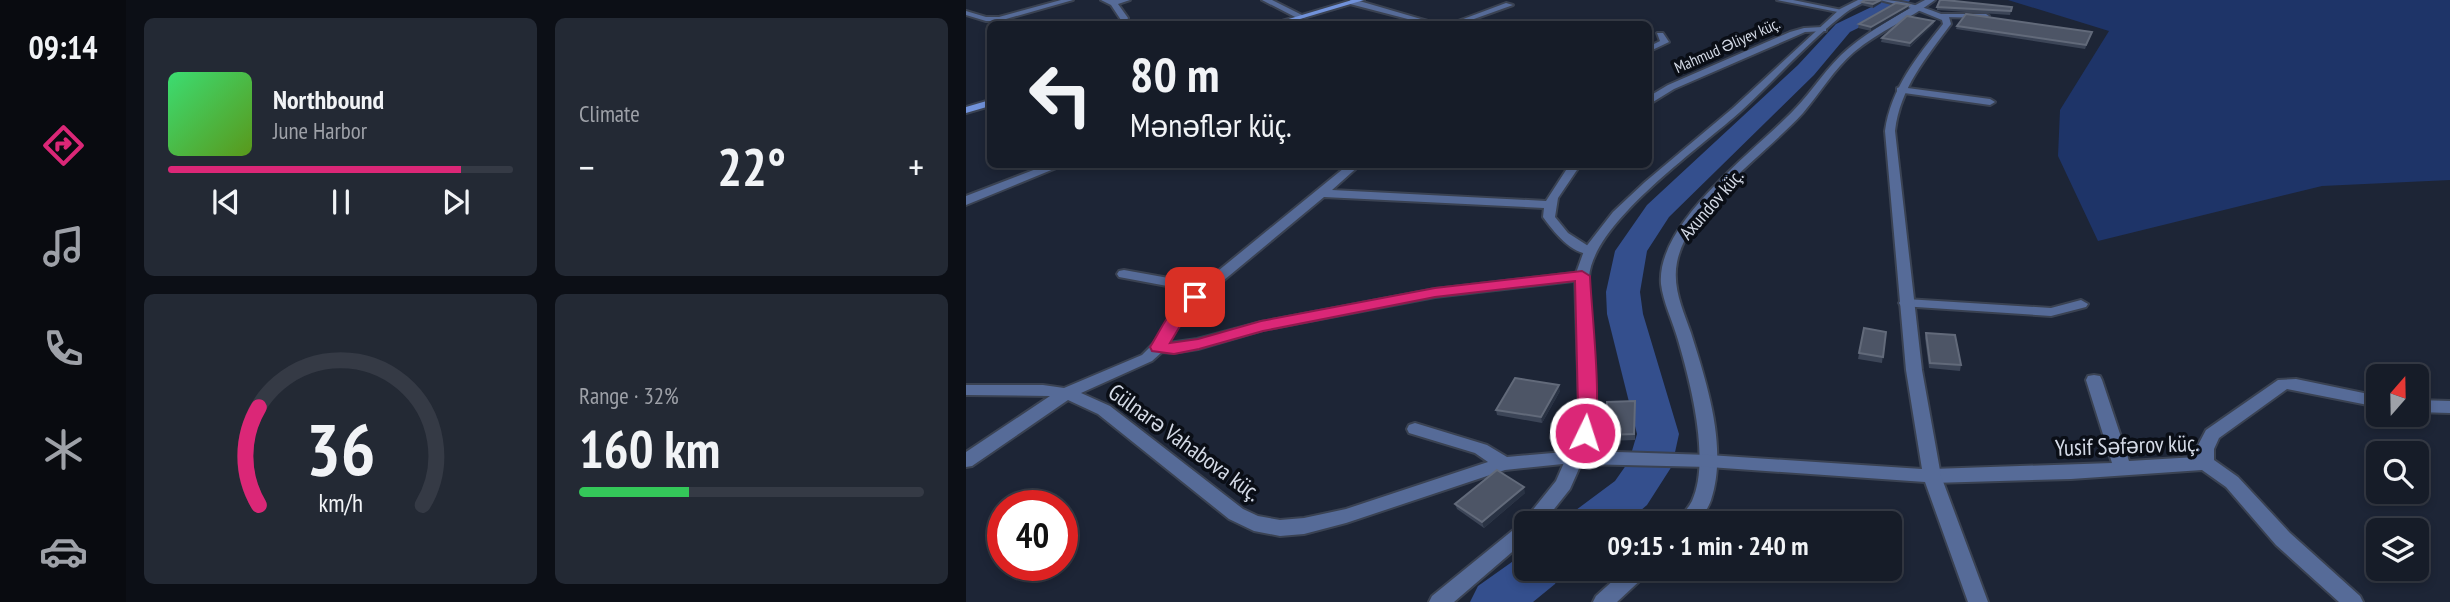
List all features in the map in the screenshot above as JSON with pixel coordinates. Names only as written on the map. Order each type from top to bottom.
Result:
[{"type":"main road","points":[[1287,21],[1356,1]]},
{"type":"main road","points":[[966,110],[987,104]]},
{"type":"street","points":[[966,13],[986,19],[999,19],[1069,0]]},
{"type":"street","points":[[1105,0],[1114,4],[1125,18]]},
{"type":"street","points":[[1114,4],[1126,0]]},
{"type":"street","points":[[1266,0],[1302,17]]},
{"type":"street","points":[[1780,0],[1843,11]]},
{"type":"street","points":[[1542,511],[1564,484],[1585,433],[1587,406],[1582,276],[1590,251],[1617,215],[1650,184],[1736,110],[1822,29],[1843,11],[1863,0]]},
{"type":"street","points":[[1884,0],[1942,15],[1947,19],[1947,24],[1900,90],[1890,116],[1890,131],[1906,303],[1932,476],[1978,602]]},
{"type":"street","name":"Axundov küç.","points":[[1697,511],[1703,503],[1709,461],[1702,399],[1668,285],[1668,269],[1673,251],[1684,231],[1709,200],[1810,99],[1838,62],[1912,6],[1931,0]]},
{"type":"street","points":[[1356,1],[1424,21]]},
{"type":"street","points":[[1463,21],[1509,5]]},
{"type":"street","name":"Mahmud Əliyev küç.","points":[[1652,99],[1671,87],[1793,34],[1822,29]]},
{"type":"street","points":[[1652,48],[1665,43],[1660,35]]},
{"type":"street","points":[[1900,90],[1990,102]]},
{"type":"street","points":[[966,201],[1050,168]]},
{"type":"street","points":[[966,461],[1066,393],[1134,366],[1158,347],[1181,311],[1205,289],[1351,168]]},
{"type":"street","points":[[1573,168],[1549,205],[1549,217],[1564,236],[1590,251]]},
{"type":"street","points":[[1322,193],[1549,205]]},
{"type":"street","points":[[1124,274],[1205,289]]},
{"type":"street","points":[[1158,347],[1174,348],[1199,344],[1261,326],[1435,293],[1582,276]]},
{"type":"street","points":[[1906,303],[2031,312],[2051,312],[2081,304]]},
{"type":"street","points":[[2094,380],[2123,469]]},
{"type":"street","points":[[2205,463],[2205,449],[2212,435],[2284,384],[2366,399]]},
{"type":"street","name":"Gülnarə Vahabova küç.","points":[[966,390],[1066,393],[1104,410],[1236,514],[1254,523],[1280,528],[1304,526],[1346,516],[1504,464],[1576,457],[1709,461]]},
{"type":"street","points":[[2429,406],[2450,407]]},
{"type":"street","points":[[1415,429],[1481,449],[1504,464]]},
{"type":"street","name":"Yusif Səfərov küç.","points":[[1709,461],[1932,476],[2205,463],[2232,482],[2283,539],[2353,602]]},
{"type":"street","points":[[1439,602],[1514,539]]},
{"type":"street","points":[[1603,602],[1626,581]]},
{"type":"lane","points":[[1942,15],[1986,16]]},
{"type":"shaded area","points":[[2008,0],[2450,0],[2450,180],[2322,186],[2098,241],[2058,156],[2060,110],[2109,31]]},
{"type":"building","points":[[1881,0],[1873,4],[1862,2]]},
{"type":"building","points":[[1940,0],[2012,7],[2011,11],[1937,7]]},
{"type":"building","points":[[1896,3],[1909,5],[1871,27],[1859,24]]},
{"type":"building","points":[[1966,14],[2092,32],[2086,45],[1957,26]]},
{"type":"building","points":[[1907,16],[1934,21],[1910,43],[1882,38]]},
{"type":"building","points":[[1864,328],[1886,332],[1883,357],[1859,353]]},
{"type":"building","points":[[1926,333],[1955,335],[1961,365],[1930,363]]},
{"type":"building","points":[[1515,378],[1559,385],[1541,417],[1496,410]]},
{"type":"building","points":[[1635,401],[1634,434],[1606,435],[1607,402]]},
{"type":"building","points":[[1497,470],[1524,487],[1482,522],[1455,504]]},
{"type":"waterway","points":[[1608,511],[1631,493],[1650,466],[1658,434],[1625,314],[1623,292],[1631,251],[1658,211],[1806,70],[1843,28],[1901,0]]},
{"type":"waterway","points":[[1496,602],[1522,581]]},
{"type":"route","points":[[1195,297],[1181,311],[1158,347],[1174,348],[1199,344],[1261,326],[1435,293],[1582,276],[1587,406],[1585,433]]}]
